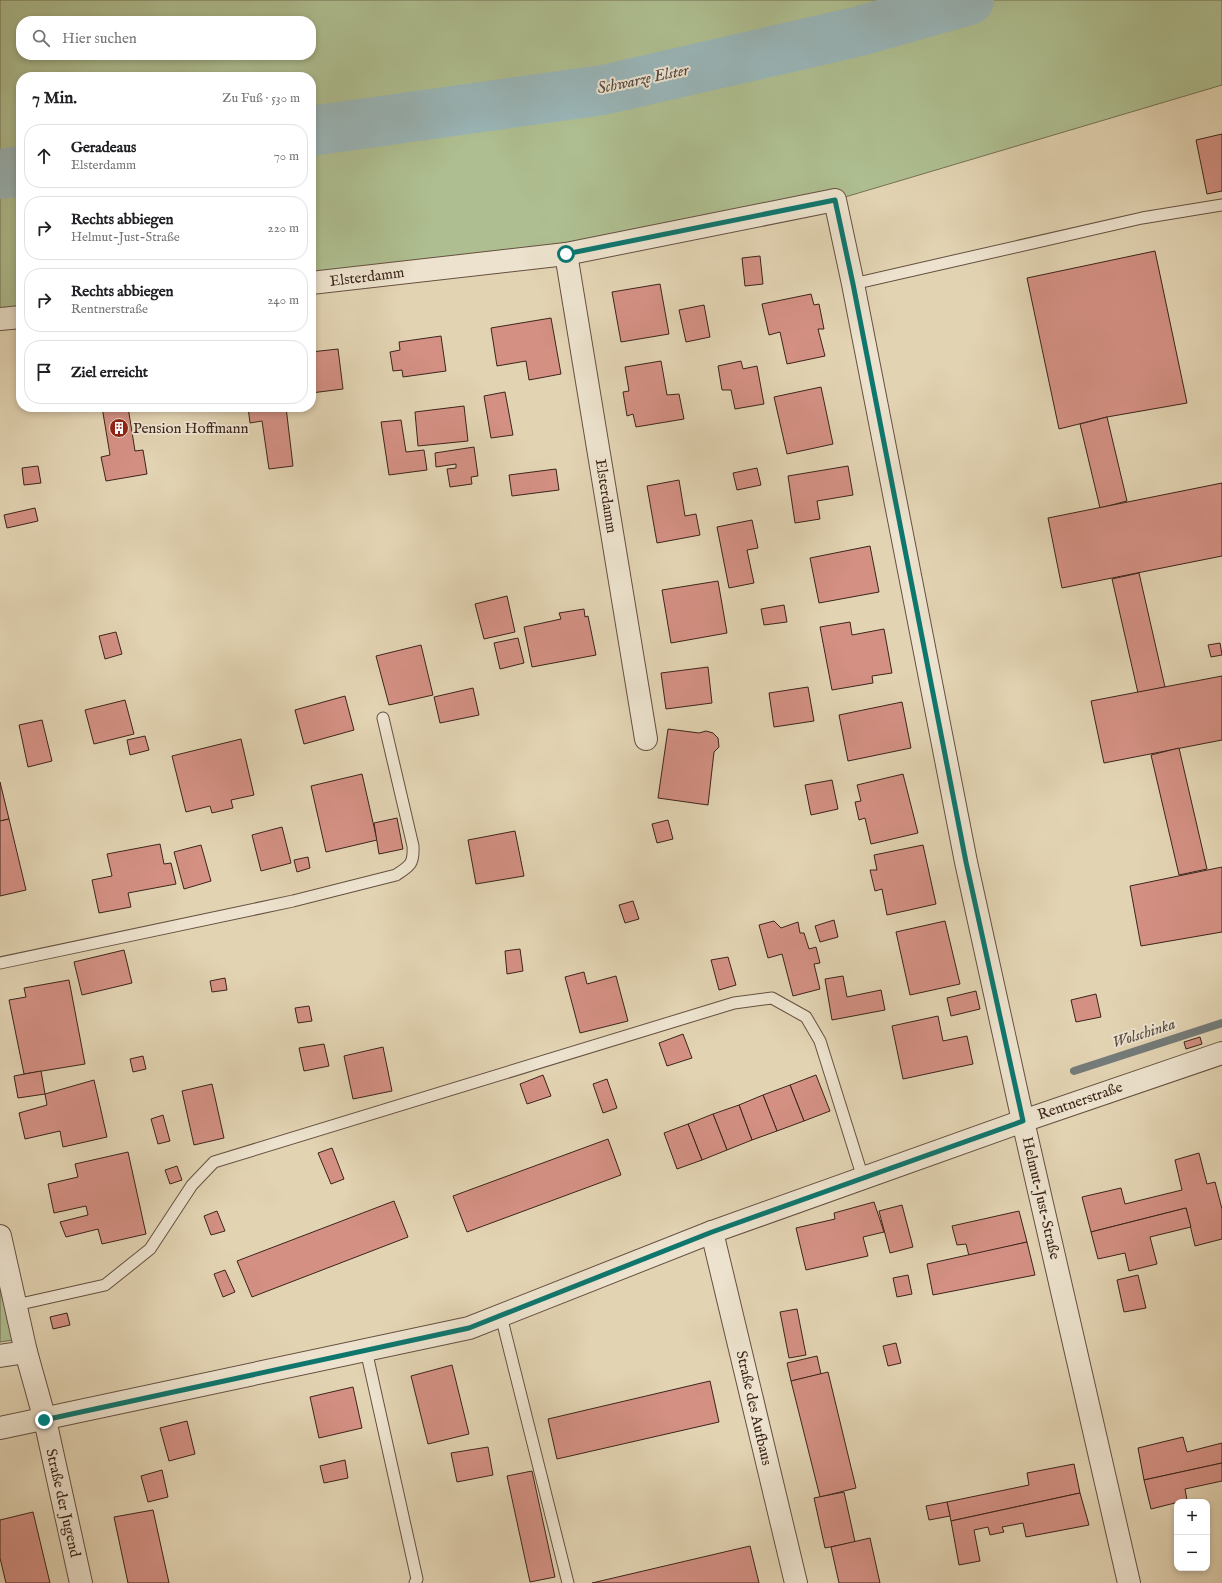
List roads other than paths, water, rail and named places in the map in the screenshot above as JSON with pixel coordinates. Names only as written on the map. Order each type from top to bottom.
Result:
[{"type":"street","name":"Elsterdamm","points":[[316,282],[566,254],[835,200]]},
{"type":"street","name":"Helmut-Just-Straße","points":[[835,200],[853,284],[966,862],[1023,1121],[1129,1583]]},
{"type":"street","name":"Elsterdamm","points":[[566,254],[646,739]]},
{"type":"street","points":[[0,319],[16,317]]},
{"type":"street","name":"Rentnerstraße","points":[[0,1428],[44,1420],[469,1328],[712,1232],[1023,1121],[1222,1053]]},
{"type":"street","name":"Straße des Aufbaus","points":[[712,1232],[796,1583]]},
{"type":"street","name":"Straße der Jugend","points":[[0,1236],[81,1583]]},
{"type":"street","points":[[0,1356],[26,1352]]},
{"type":"lane","points":[[853,284],[1142,218],[1222,205]]},
{"type":"lane","points":[[0,963],[293,901],[396,875],[409,866],[414,857],[413,846],[383,718]]},
{"type":"lane","points":[[16,1305],[105,1285],[150,1249],[192,1185],[214,1162],[734,1003],[772,998],[806,1017],[820,1041],[863,1178]]},
{"type":"lane","points":[[501,1316],[568,1583]]},
{"type":"lane","points":[[366,1350],[417,1579],[415,1583]]},
{"type":"waterway","name":"Schwarze Elster","points":[[316,130],[603,90],[860,31],[969,0]]},
{"type":"waterway","name":"Schwarze Elster","points":[[0,174],[16,172]]},
{"type":"waterway","name":"Wolschinka","points":[[1074,1071],[1222,1023]]},
{"type":"place","name":"Pension Hoffmann","points":[[119,428]]}]
